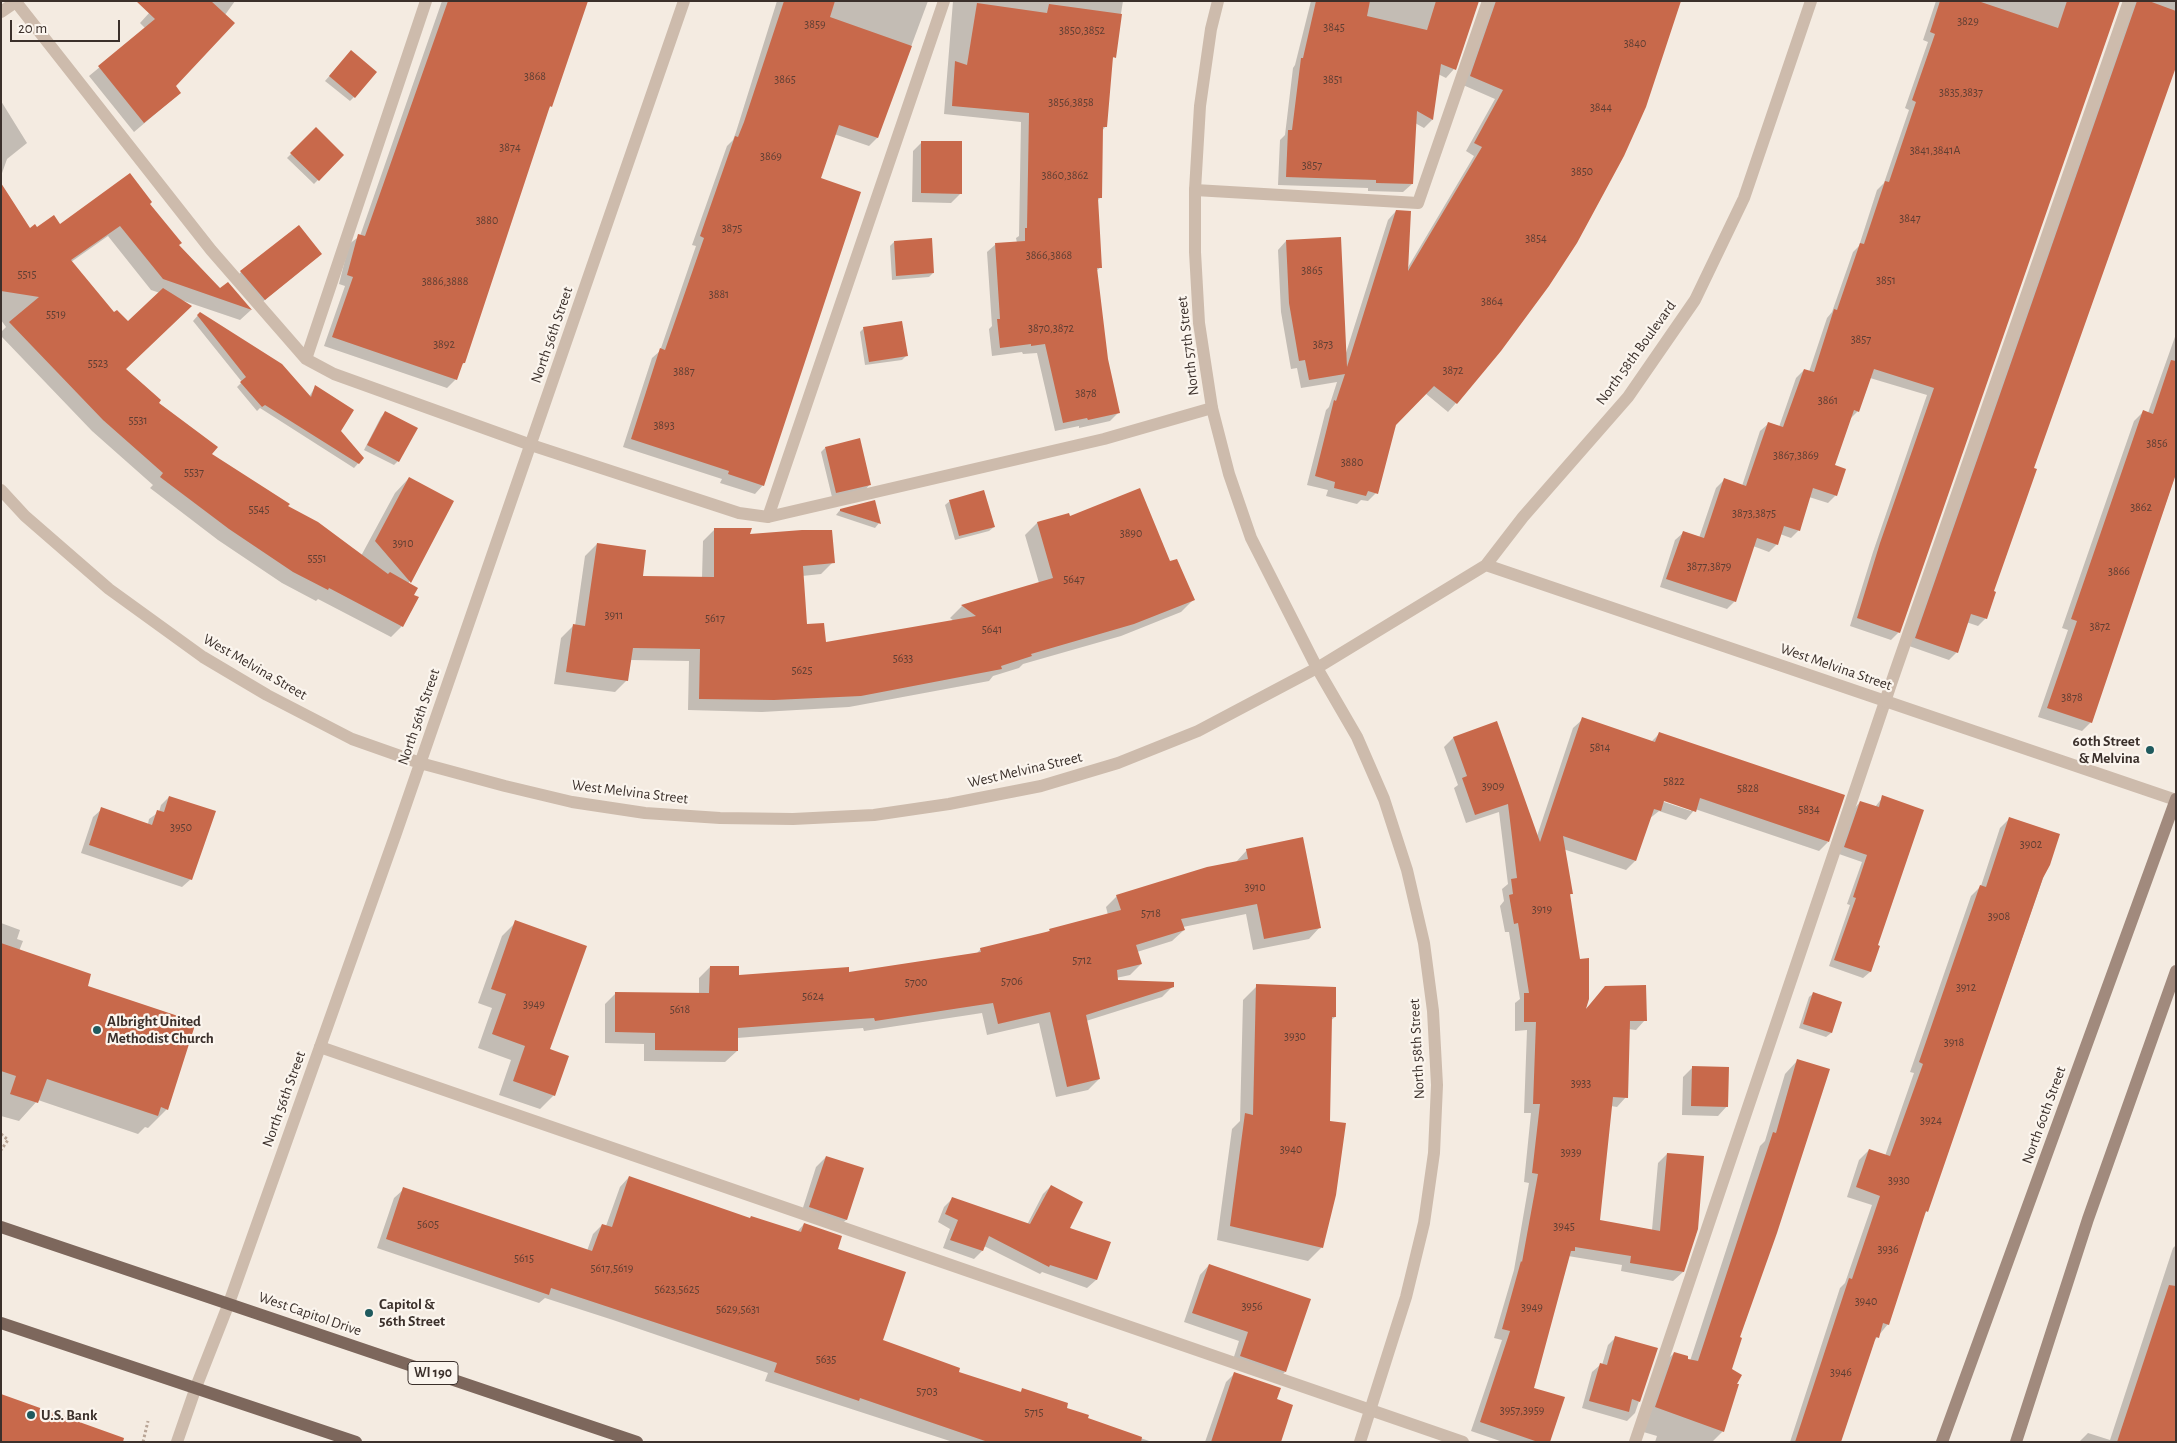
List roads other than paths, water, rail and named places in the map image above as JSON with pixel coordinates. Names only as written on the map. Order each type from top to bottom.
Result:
[{"type":"main road","name":"North 60th Street","points":[[1942,1442],[2176,800]]},
{"type":"main road","points":[[2016,1442],[2088,1219],[2176,971]]},
{"type":"main road","name":"West Capitol Drive","points":[[1,1227],[637,1442]]},
{"type":"main road","points":[[1,1323],[356,1442]]},
{"type":"street","points":[[306,359],[426,1]]},
{"type":"street","name":"North 56th Street","points":[[177,1442],[229,1303],[420,763],[684,1]]},
{"type":"street","points":[[768,517],[944,1]]},
{"type":"street","name":"North 57th Street","points":[[1218,1],[1211,29],[1200,106],[1196,190],[1199,323],[1212,408],[1229,474],[1251,538],[1317,668]]},
{"type":"street","points":[[1196,190],[1418,203],[1488,1]]},
{"type":"street","name":"North 58th Boulevard","points":[[1317,668],[1486,565],[1523,517],[1628,397],[1695,300],[1744,198],[1811,1]]},
{"type":"street","points":[[1634,1442],[1885,701],[2129,1]]},
{"type":"street","points":[[1,12],[16,2],[211,250],[306,359],[334,374],[531,445],[739,513],[768,517],[1104,439],[1212,408]]},
{"type":"street","name":"West Melvina Street","points":[[1,490],[25,516],[110,589],[203,657],[267,696],[352,739],[420,763],[505,786],[572,802],[645,813],[729,818],[793,819],[874,815],[949,804],[1041,786],[1118,763],[1198,731],[1317,668]]},
{"type":"street","name":"West Melvina Street","points":[[1486,565],[2176,800]]},
{"type":"street","name":"North 58th Street","points":[[1317,668],[1357,737],[1384,799],[1407,870],[1424,943],[1433,1011],[1437,1085],[1434,1153],[1424,1223],[1406,1297],[1360,1442]]},
{"type":"street","points":[[320,1047],[1463,1442]]},
{"type":"place","name":"60th Street & Melvina","points":[[2150,750]]},
{"type":"place","name":"Albright United Methodist Church","points":[[97,1030]]},
{"type":"place","name":"Capitol & 56th Street","points":[[369,1313]]},
{"type":"place","name":"U.S. Bank","points":[[31,1415]]}]
